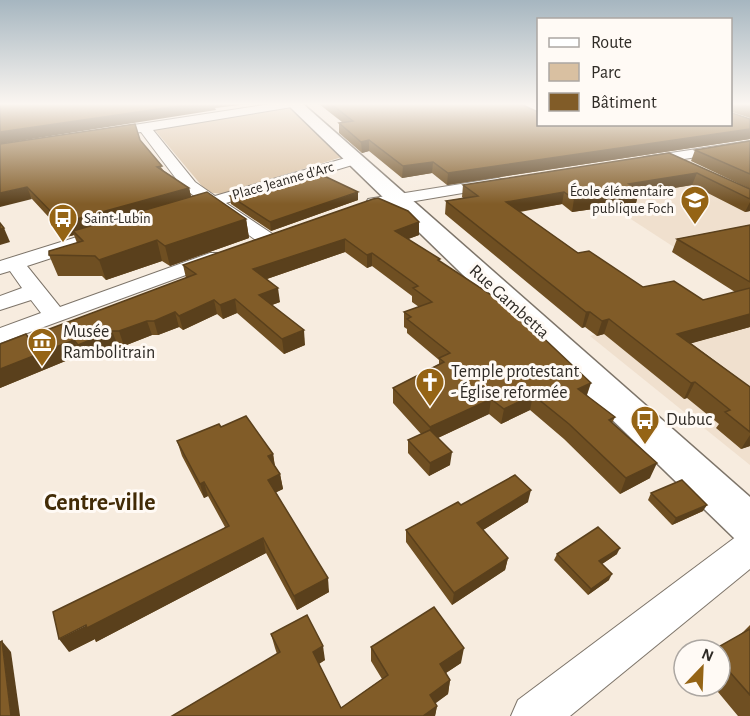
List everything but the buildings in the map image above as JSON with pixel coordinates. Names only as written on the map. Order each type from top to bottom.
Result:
[{"type":"main road","name":"Rue Gambetta","points":[[329,137],[750,524]]},
{"type":"street","points":[[152,137],[184,179],[211,201]]},
{"type":"street","points":[[634,163],[750,145]]},
{"type":"street","points":[[668,158],[688,167]]},
{"type":"street","name":"Place Jeanne d'Arc","points":[[169,215],[354,160]]},
{"type":"street","points":[[358,208],[397,199],[509,182]]},
{"type":"street","name":"Place Jeanne d'Arc","points":[[211,201],[267,239]]},
{"type":"street","points":[[7,266],[124,228]]},
{"type":"street","points":[[0,336],[290,231]]},
{"type":"street","points":[[7,266],[32,287],[55,316]]},
{"type":"street","points":[[0,293],[32,287]]},
{"type":"street","points":[[0,303],[32,287]]},
{"type":"street","points":[[534,716],[750,547]]},
{"type":"shaded area","name":"École élémentaire publique Foch","points":[[694,168],[750,194],[750,256],[700,264],[577,184]]},
{"type":"shaded area","points":[[745,293],[750,296],[750,465],[590,336]]},
{"type":"green space","points":[[161,137],[321,137],[342,157],[221,194],[207,192]]},
{"type":"place","name":"École élémentaire publique Foch","points":[[695,226]]},
{"type":"place","name":"Saint-Lubin","points":[[63,244]]},
{"type":"place","name":"Musée Rambolitrain","points":[[42,368]]},
{"type":"place","name":"Temple protestant - Église reformée","points":[[430,408]]},
{"type":"place","name":"Dubuc","points":[[645,446]]},
{"type":"district","name":"Centre-ville","points":[[100,503]]}]
